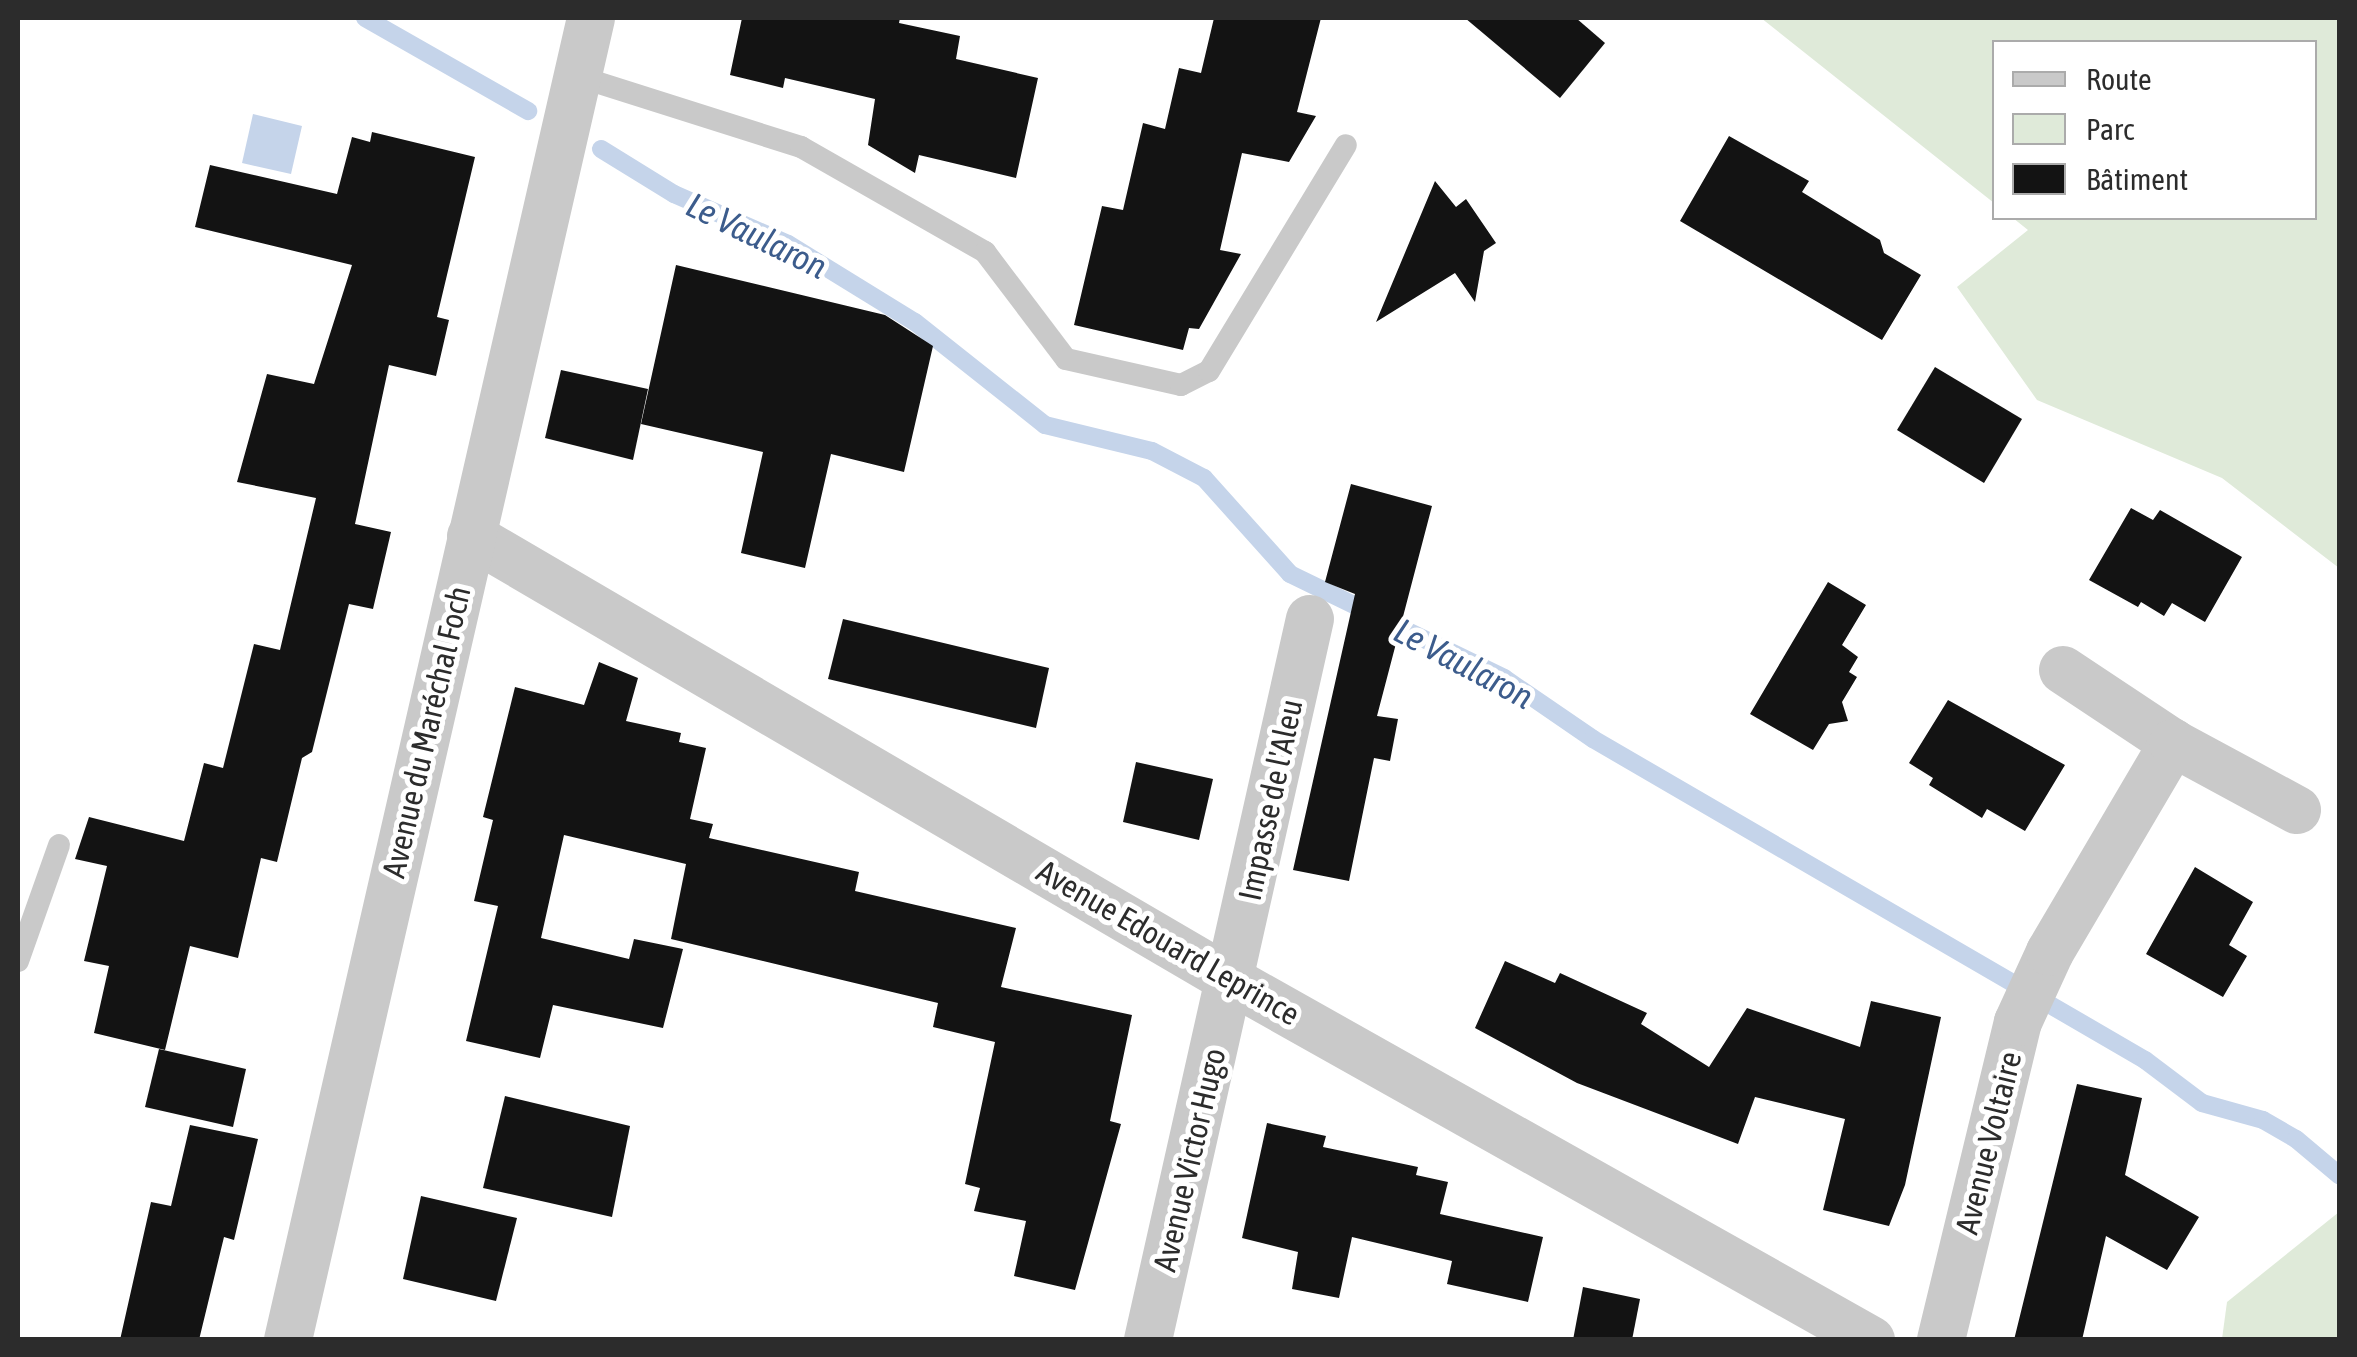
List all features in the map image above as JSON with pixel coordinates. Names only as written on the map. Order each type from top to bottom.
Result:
[{"type":"street","name":"Avenue du Maréchal Foch","points":[[288,1340],[591,18]]},
{"type":"street","name":"Avenue Edouard Leprince","points":[[471,536],[1232,981],[1871,1340]]},
{"type":"street","name":"Impasse de l'Aleu","points":[[1232,981],[1310,619]]},
{"type":"street","points":[[2063,670],[2173,743],[2297,810]]},
{"type":"street","name":"Avenue Voltaire","points":[[1942,1340],[2018,1022],[2050,952],[2173,743]]},
{"type":"street","name":"Avenue Victor Hugo","points":[[1148,1340],[1232,981]]},
{"type":"lane","points":[[577,76],[801,148],[985,252],[1066,359],[1182,386],[1210,371],[1346,144]]},
{"type":"lane","points":[[18,961],[59,845]]},
{"type":"green space","points":[[1761,18],[2339,18],[2339,568],[2222,478],[2037,400],[1957,287],[2028,230],[2016,220],[2317,220],[2317,40],[1992,40],[1992,201]]},
{"type":"green space","points":[[2339,1212],[2339,1339],[2222,1339],[2227,1302]]},
{"type":"water","points":[[253,114],[302,126],[291,174],[242,163]]},
{"type":"building","points":[[742,18],[900,18],[899,23],[960,36],[956,59],[1038,78],[1016,178],[919,155],[915,173],[868,145],[875,99],[785,78],[783,88],[730,75]]},
{"type":"building","points":[[1214,18],[1321,18],[1297,112],[1316,116],[1289,162],[1242,153],[1220,250],[1241,254],[1199,329],[1189,328],[1183,350],[1074,325],[1102,206],[1123,210],[1143,123],[1165,129],[1179,68],[1201,73]]},
{"type":"building","points":[[1465,18],[1576,18],[1605,43],[1560,98]]},
{"type":"building","points":[[372,132],[475,157],[437,317],[449,320],[436,376],[389,365],[355,524],[391,532],[373,609],[349,604],[312,752],[302,758],[277,862],[261,858],[238,958],[190,946],[165,1050],[94,1033],[109,966],[84,961],[107,866],[75,859],[89,817],[184,841],[204,763],[223,768],[254,644],[280,650],[316,498],[237,482],[267,374],[314,384],[352,265],[195,227],[210,165],[337,194],[352,137],[370,142]]},
{"type":"building","points":[[1729,136],[1809,181],[1802,192],[1880,240],[1884,253],[1921,275],[1882,340],[1680,221]]},
{"type":"building","points":[[1435,181],[1456,207],[1466,199],[1496,243],[1484,251],[1475,302],[1455,273],[1376,322]]},
{"type":"building","points":[[676,265],[885,315],[933,346],[904,472],[831,454],[805,568],[741,553],[763,452],[641,424]]},
{"type":"building","points":[[1935,367],[2022,419],[1984,483],[1897,430]]},
{"type":"building","points":[[561,370],[648,389],[633,460],[545,438]]},
{"type":"building","points":[[1351,484],[1432,506],[1377,716],[1398,719],[1390,761],[1374,758],[1349,881],[1293,870],[1355,594],[1325,582]]},
{"type":"building","points":[[2131,508],[2153,520],[2160,510],[2242,557],[2205,622],[2172,603],[2164,616],[2141,602],[2138,607],[2089,580]]},
{"type":"building","points":[[1828,582],[1866,605],[1842,645],[1858,657],[1849,672],[1857,677],[1842,702],[1848,721],[1829,724],[1813,750],[1750,714]]},
{"type":"building","points":[[843,619],[1049,668],[1036,728],[828,679]]},
{"type":"building","points":[[599,662],[638,678],[626,721],[681,733],[679,742],[706,748],[690,819],[713,824],[709,838],[859,872],[855,891],[1016,928],[1001,987],[1132,1015],[1110,1121],[1121,1124],[1075,1290],[1014,1276],[1026,1221],[974,1211],[980,1188],[965,1184],[995,1042],[933,1027],[938,1003],[671,939],[686,864],[564,835],[541,938],[629,959],[634,939],[683,949],[663,1028],[553,1005],[540,1058],[466,1041],[498,906],[474,901],[493,820],[483,817],[515,687],[584,705]]},
{"type":"building","points":[[1948,700],[2065,765],[2025,831],[1987,809],[1982,818],[1929,785],[1933,778],[1909,763]]},
{"type":"building","points":[[1136,762],[1213,779],[1199,840],[1123,822]]},
{"type":"building","points":[[2195,867],[2253,902],[2229,945],[2247,956],[2223,997],[2146,954]]},
{"type":"building","points":[[1505,961],[1555,983],[1560,973],[1647,1013],[1641,1024],[1709,1067],[1747,1008],[1860,1047],[1871,1001],[1941,1017],[1905,1185],[1889,1226],[1823,1210],[1845,1119],[1755,1097],[1738,1144],[1577,1083],[1475,1028]]},
{"type":"building","points":[[159,1049],[246,1069],[233,1127],[145,1107]]},
{"type":"building","points":[[2077,1084],[2142,1098],[2125,1175],[2199,1217],[2167,1270],[2106,1236],[2082,1340],[2014,1340]]},
{"type":"building","points":[[505,1096],[630,1126],[612,1217],[483,1188]]},
{"type":"building","points":[[1267,1123],[1326,1136],[1323,1147],[1418,1167],[1416,1175],[1448,1182],[1440,1214],[1543,1237],[1528,1302],[1447,1284],[1452,1261],[1352,1237],[1339,1298],[1292,1289],[1298,1252],[1242,1238]]},
{"type":"building","points":[[190,1125],[258,1139],[234,1240],[224,1237],[199,1340],[120,1340],[151,1202],[171,1206]]},
{"type":"building","points":[[421,1196],[517,1218],[496,1301],[403,1279]]},
{"type":"building","points":[[1583,1287],[1640,1299],[1632,1340],[1573,1340]]},
{"type":"waterway","name":"Le Vaularon","points":[[365,18],[528,111]]},
{"type":"waterway","name":"Le Vaularon","points":[[601,149],[674,194],[788,244],[915,322],[1045,425],[1152,451],[1204,478],[1290,574],[1504,678],[1593,739],[2145,1060],[2202,1103],[2263,1120],[2296,1139],[2340,1176]]}]
